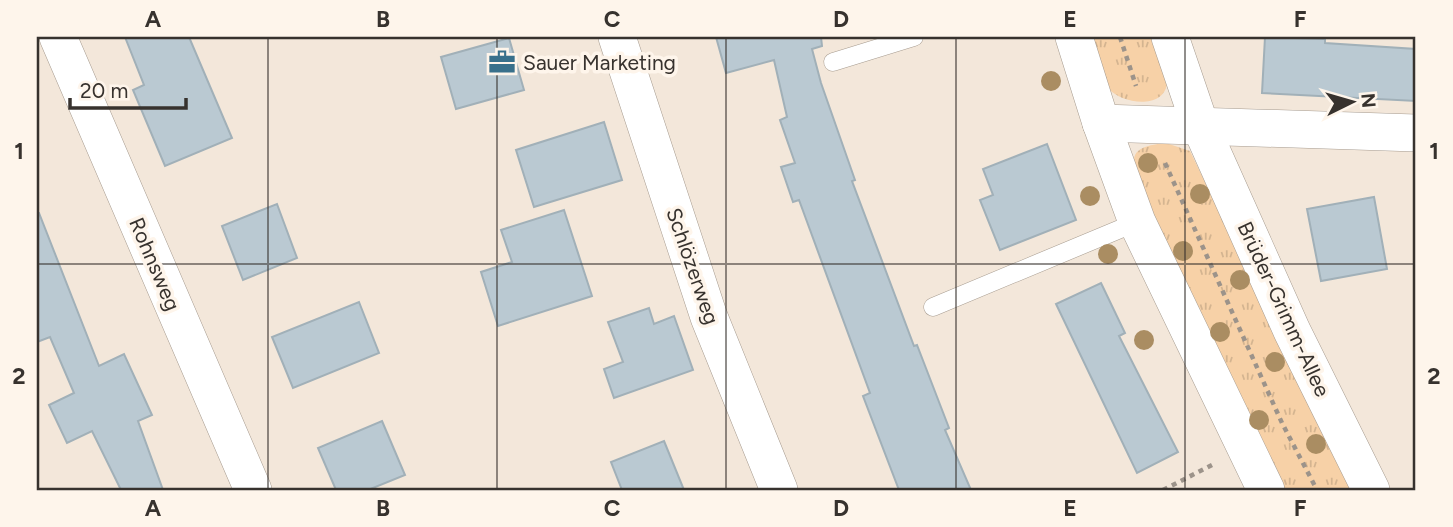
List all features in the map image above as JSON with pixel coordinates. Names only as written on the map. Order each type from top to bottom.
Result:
[{"type":"street","name":"Rohnsweg","points":[[58,37],[253,490]]},
{"type":"street","name":"Schlözerweg","points":[[617,37],[709,317],[779,490]]},
{"type":"street","points":[[1074,37],[1101,123],[1137,222],[1266,490]]},
{"type":"street","name":"Brüder-Grimm-Allee","points":[[1170,37],[1200,125],[1292,331],[1371,490]]},
{"type":"street","points":[[1101,123],[1416,132]]},
{"type":"lane","points":[[833,62],[915,37]]},
{"type":"lane","points":[[933,307],[1137,222]]},
{"type":"path","points":[[1120,37],[1148,124],[1282,423],[1317,490]]},
{"type":"green space","points":[[1086,37],[1152,37],[1166,73],[1167,84],[1164,92],[1158,98],[1141,102],[1122,98],[1114,93],[1102,78]]},
{"type":"green space","points":[[1166,143],[1190,151],[1353,490],[1285,490],[1256,436],[1141,191],[1135,170],[1135,156],[1144,148]]},
{"type":"building","points":[[125,37],[189,37],[232,138],[165,166],[133,90],[144,85]]},
{"type":"building","points":[[716,37],[821,37],[822,46],[812,49],[855,180],[852,181],[914,346],[917,345],[949,428],[945,430],[971,490],[899,490],[863,396],[870,393],[799,200],[793,202],[781,167],[795,163],[780,120],[787,117],[774,60],[726,73]]},
{"type":"building","points":[[1265,37],[1325,39],[1325,43],[1416,49],[1416,101],[1262,93]]},
{"type":"building","points":[[509,38],[524,90],[456,109],[441,57]]},
{"type":"building","points":[[604,122],[622,180],[534,207],[516,150]]},
{"type":"building","points":[[1047,144],[1076,220],[1000,250],[980,200],[993,195],[983,169]]},
{"type":"building","points":[[1374,197],[1387,269],[1321,281],[1307,209]]},
{"type":"building","points":[[277,204],[297,258],[243,280],[222,226]]},
{"type":"building","points":[[564,210],[592,296],[498,326],[481,272],[512,262],[501,230]]},
{"type":"building","points":[[37,213],[99,366],[124,354],[152,415],[138,421],[163,490],[121,490],[92,431],[67,443],[49,405],[74,393],[50,337],[37,342]]},
{"type":"building","points":[[1101,283],[1125,333],[1119,336],[1178,452],[1137,473],[1056,304]]},
{"type":"building","points":[[359,302],[379,353],[293,388],[272,337]]},
{"type":"building","points":[[649,308],[654,324],[674,316],[693,370],[614,398],[604,369],[623,362],[608,322]]},
{"type":"building","points":[[382,421],[405,475],[368,490],[336,490],[318,448]]},
{"type":"building","points":[[664,441],[684,490],[622,490],[611,462]]},
{"type":"place","name":"Sauer Marketing","points":[[502,62]]}]
